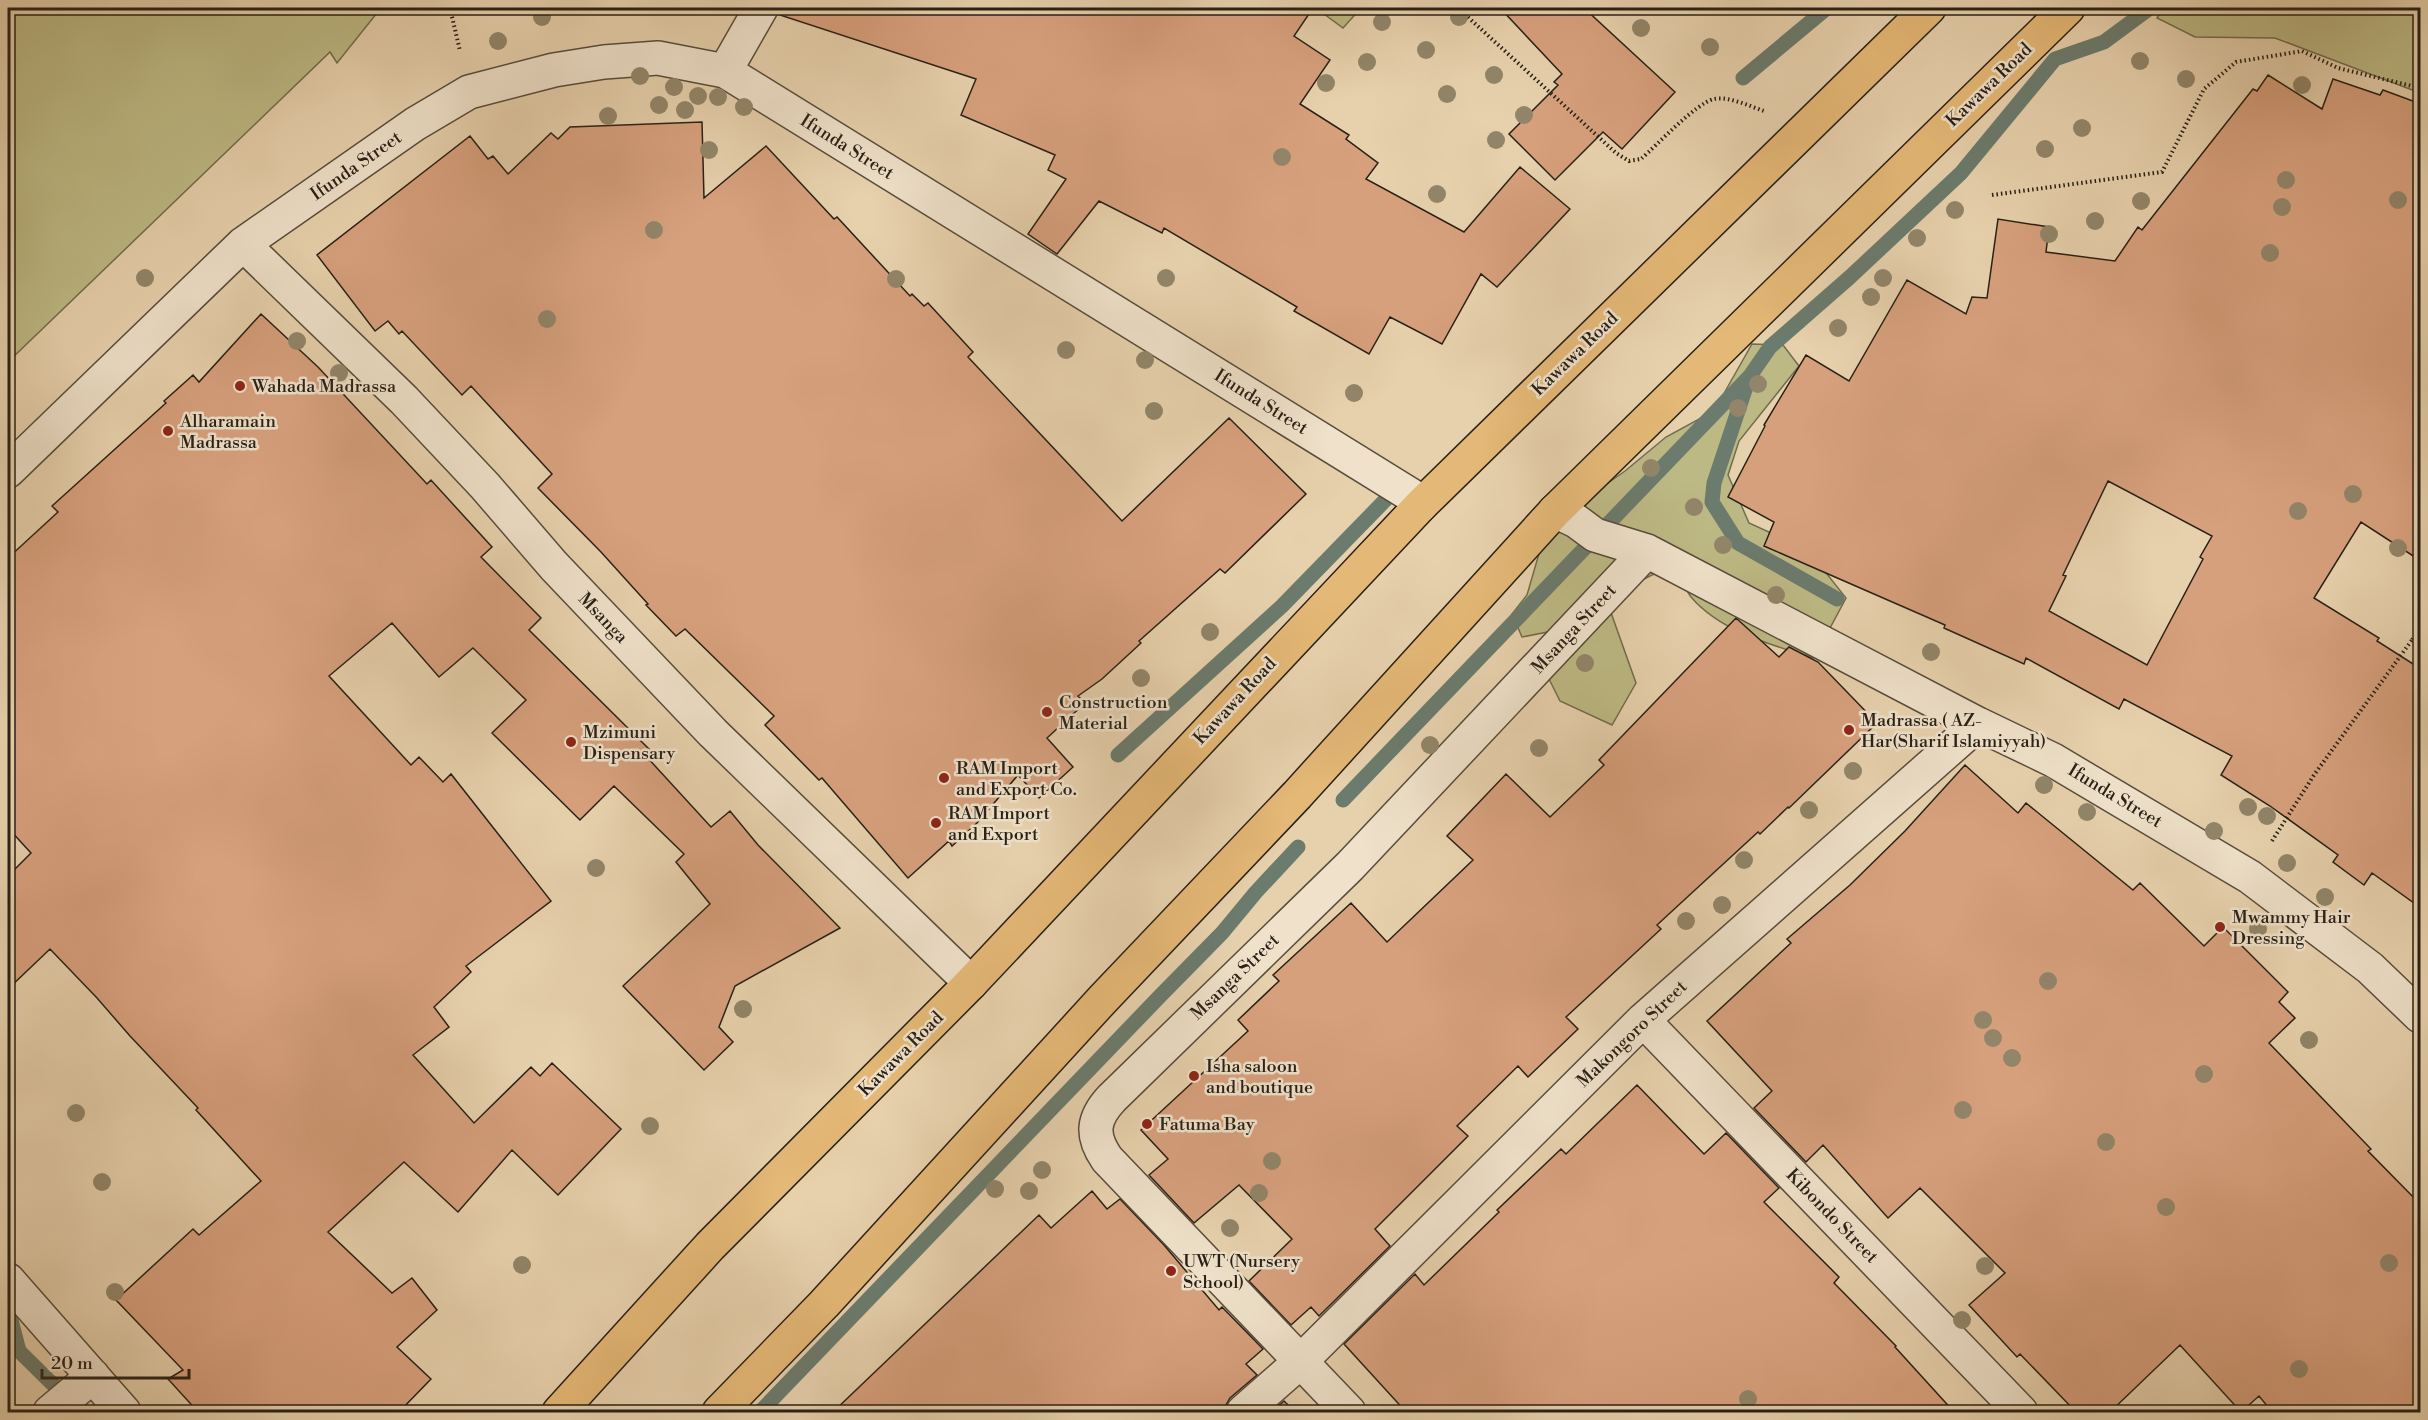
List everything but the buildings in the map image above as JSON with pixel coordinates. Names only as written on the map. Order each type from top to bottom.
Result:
[{"type":"main road","name":"Kawawa Road","points":[[559,1413],[710,1246],[971,983],[1421,505],[1929,8]]},
{"type":"main road","name":"Kawawa Road","points":[[718,1413],[824,1304],[1103,999],[1297,795],[1555,511],[2068,8]]},
{"type":"street","points":[[725,71],[761,8]]},
{"type":"street","name":"Ifunda Street","points":[[8,471],[243,244],[415,124],[469,92],[554,70],[604,62],[658,58],[725,71],[1414,497],[1421,505]]},
{"type":"street","name":"Msanga","points":[[243,244],[404,400],[485,486],[554,566],[713,733],[971,983]]},
{"type":"street","name":"Ifunda Street","points":[[1555,511],[1576,521],[1596,535],[1647,551],[1978,724],[2053,760],[2250,877],[2370,968],[2421,1016]]},
{"type":"street","name":"Msanga Street","points":[[1349,1413],[1107,1160],[1099,1148],[1095,1135],[1097,1121],[1102,1108],[1350,866],[1647,551]]},
{"type":"street","name":"Makongoro Street","points":[[1244,1413],[1301,1361],[1643,1020],[1978,724]]},
{"type":"street","name":"Kibondo Street","points":[[1643,1020],[2021,1413]]},
{"type":"street","points":[[8,1280],[124,1413]]},
{"type":"street","points":[[50,1413],[93,1376]]},
{"type":"path","points":[[1458,8],[1616,153],[1629,160],[1641,159],[1701,105],[1714,99],[1728,100],[1801,124],[1805,129]]},
{"type":"path","points":[[1992,195],[2162,172],[2204,89],[2236,62],[2302,51],[2338,68],[2421,88]]},
{"type":"path","points":[[2250,877],[2314,775],[2421,627]]},
{"type":"path","points":[[2412,640],[2421,647]]},
{"type":"shaded area","points":[[8,8],[381,8],[337,63],[330,52],[8,362]]},
{"type":"shaded area","points":[[1316,8],[1361,8],[1343,28]]},
{"type":"shaded area","points":[[2163,8],[2420,8],[2420,93],[2275,38],[2195,37],[2157,18]]},
{"type":"shaded area","points":[[1752,344],[1783,345],[1799,366],[1739,441],[1728,475],[1749,523],[1808,550],[1846,598],[1814,658],[1748,636],[1717,619],[1691,597],[1672,565],[1620,591],[1609,607],[1636,683],[1612,725],[1560,701],[1535,651],[1558,630],[1522,637],[1512,614],[1527,595],[1547,526],[1625,471],[1666,437],[1714,411]]},
{"type":"waterway","points":[[1743,78],[1827,8]]},
{"type":"waterway","points":[[1343,800],[1750,376],[1770,347],[1850,277],[1961,173],[2055,59],[2104,42],[2150,8]]},
{"type":"waterway","points":[[1749,378],[1714,483],[1712,502],[1738,543],[1837,599]]},
{"type":"waterway","points":[[1118,755],[1282,606],[1398,487]]},
{"type":"waterway","points":[[760,1412],[1222,933],[1298,847]]},
{"type":"waterway","points":[[8,1309],[19,1351],[81,1412]]},
{"type":"place","name":"Wahada Madrassa","points":[[240,386]]},
{"type":"place","name":"Alharamain Madrassa","points":[[168,431]]},
{"type":"place","name":"Construction Material","points":[[1047,712]]},
{"type":"place","name":"Madrassa ( AZ- Har(Sharif Islamiyyah)","points":[[1849,730]]},
{"type":"place","name":"Mzimuni Dispensary","points":[[571,742]]},
{"type":"place","name":"RAM Import and Export Co.","points":[[944,778]]},
{"type":"place","name":"RAM Import and Export","points":[[936,823]]},
{"type":"place","name":"Mwammy Hair Dressing","points":[[2220,927]]},
{"type":"place","name":"Isha saloon and boutique","points":[[1194,1076]]},
{"type":"place","name":"Fatuma Bay","points":[[1147,1124]]},
{"type":"place","name":"UWT (Nursery School)","points":[[1171,1271]]}]
